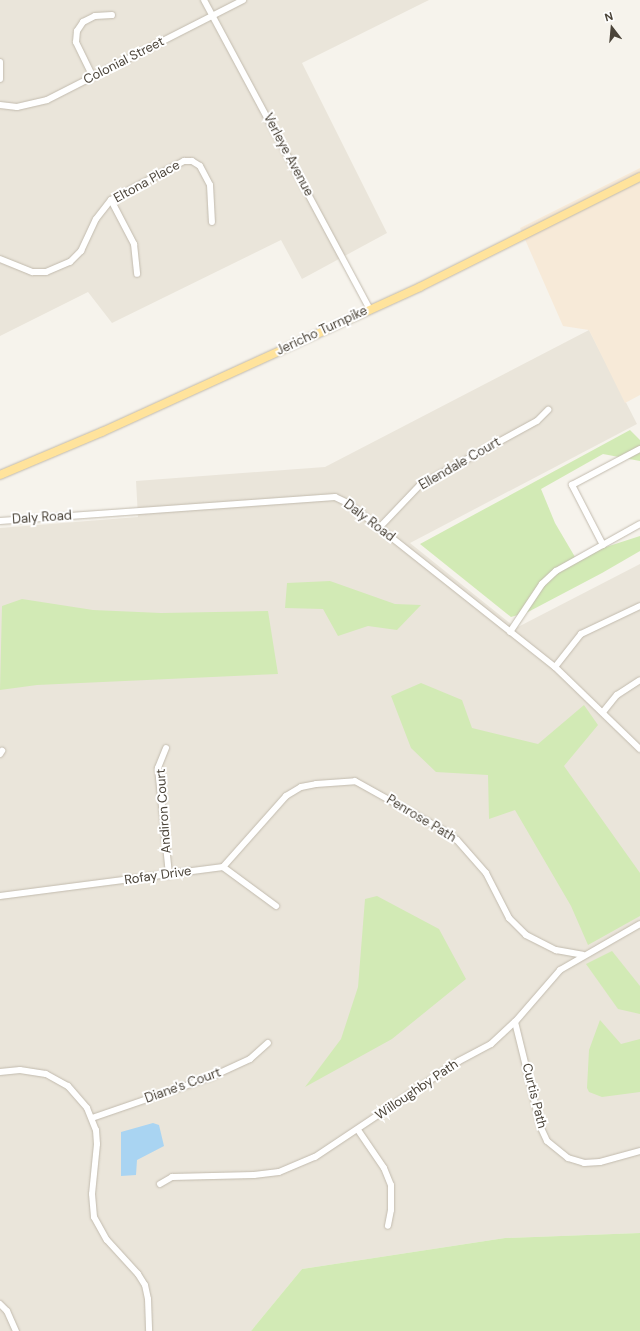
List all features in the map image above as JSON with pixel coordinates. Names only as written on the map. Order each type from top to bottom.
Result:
[{"type":"main road","name":"Jericho Turnpike","points":[[0,475],[117,425],[370,310],[640,177]]},
{"type":"street","name":"Verleye Avenue","points":[[204,0],[370,310]]},
{"type":"street","name":"Colonial Street","points":[[0,104],[17,107],[47,100],[243,0]]},
{"type":"street","points":[[92,77],[76,42],[77,31],[83,22],[95,16],[112,15]]},
{"type":"street","points":[[0,62],[0,79]]},
{"type":"street","name":"Eltona Place","points":[[0,259],[33,272],[46,272],[70,262],[81,251],[96,219],[111,200],[173,165],[184,161],[192,161],[200,166],[210,186],[212,222]]},
{"type":"street","points":[[111,200],[134,244],[137,274]]},
{"type":"street","name":"Ellendale Court","points":[[379,528],[420,485],[537,421],[548,410]]},
{"type":"street","points":[[603,545],[572,485],[640,449]]},
{"type":"street","name":"Daly Road","points":[[0,521],[335,497],[348,503],[555,667],[640,749]]},
{"type":"street","points":[[510,632],[542,584],[556,571],[640,524]]},
{"type":"street","points":[[555,667],[581,634],[640,606]]},
{"type":"street","points":[[603,712],[617,695],[640,680]]},
{"type":"street","name":"Andiron Court","points":[[166,748],[158,768],[169,875]]},
{"type":"street","name":"Penrose Path","points":[[223,867],[286,796],[301,787],[316,784],[355,781],[445,831],[457,840],[486,873],[510,918],[526,935],[556,950],[583,955]]},
{"type":"street","points":[[223,867],[276,906]]},
{"type":"street","name":"Rofay Drive","points":[[0,896],[223,867]]},
{"type":"street","name":"Willoughby Path","points":[[160,1184],[172,1177],[254,1175],[279,1172],[315,1157],[358,1130],[459,1061],[492,1044],[515,1022],[560,970],[583,955],[640,924]]},
{"type":"street","name":"Curtis Path","points":[[515,1022],[541,1128],[547,1141],[568,1158],[584,1163],[600,1162],[640,1152]]},
{"type":"street","name":"Diane's Court","points":[[92,1118],[216,1075],[250,1059],[268,1043]]},
{"type":"street","points":[[0,1072],[20,1070],[46,1074],[56,1078],[76,1094],[92,1118],[97,1144],[92,1194],[94,1217],[107,1240],[138,1274],[145,1286],[148,1299],[149,1331]]},
{"type":"street","points":[[358,1130],[384,1168],[391,1185],[392,1210],[388,1226]]},
{"type":"street","points":[[0,1304],[7,1311],[16,1331]]},
{"type":"shaded area","points":[[0,0],[429,0],[302,63],[387,233],[302,279],[281,240],[112,323],[88,292],[0,336]]},
{"type":"shaded area","points":[[640,168],[640,395],[625,403],[589,330],[563,326],[520,228]]},
{"type":"shaded area","points":[[589,330],[637,424],[410,543],[516,628],[640,564],[640,1233],[505,1238],[302,1269],[251,1331],[0,1331],[0,528],[138,517],[136,481],[325,467]]},
{"type":"green space","points":[[630,430],[640,440],[640,461],[603,454],[541,489],[555,523],[575,557],[640,536],[640,551],[602,573],[528,612],[511,617],[420,544]]},
{"type":"green space","points":[[330,581],[395,604],[421,605],[397,630],[368,626],[338,636],[323,609],[285,608],[287,583]]},
{"type":"green space","points":[[22,599],[93,610],[161,613],[268,611],[278,674],[37,685],[0,690],[2,606]]},
{"type":"green space","points":[[421,683],[462,700],[472,728],[538,744],[584,705],[598,725],[564,766],[640,873],[640,916],[588,945],[571,906],[515,810],[489,819],[488,775],[436,772],[411,748],[391,696]]},
{"type":"green space","points":[[377,896],[439,929],[466,979],[392,1039],[305,1087],[341,1039],[358,987],[365,899]]},
{"type":"green space","points":[[612,951],[640,986],[640,1014],[618,1009],[586,964]]},
{"type":"green space","points":[[600,1020],[621,1044],[640,1039],[640,1092],[602,1097],[589,1092],[587,1088],[589,1050]]},
{"type":"green space","points":[[640,1233],[640,1331],[251,1331],[302,1269],[505,1238]]},
{"type":"water","points":[[153,1123],[159,1125],[164,1146],[137,1160],[136,1175],[121,1176],[121,1132]]}]
